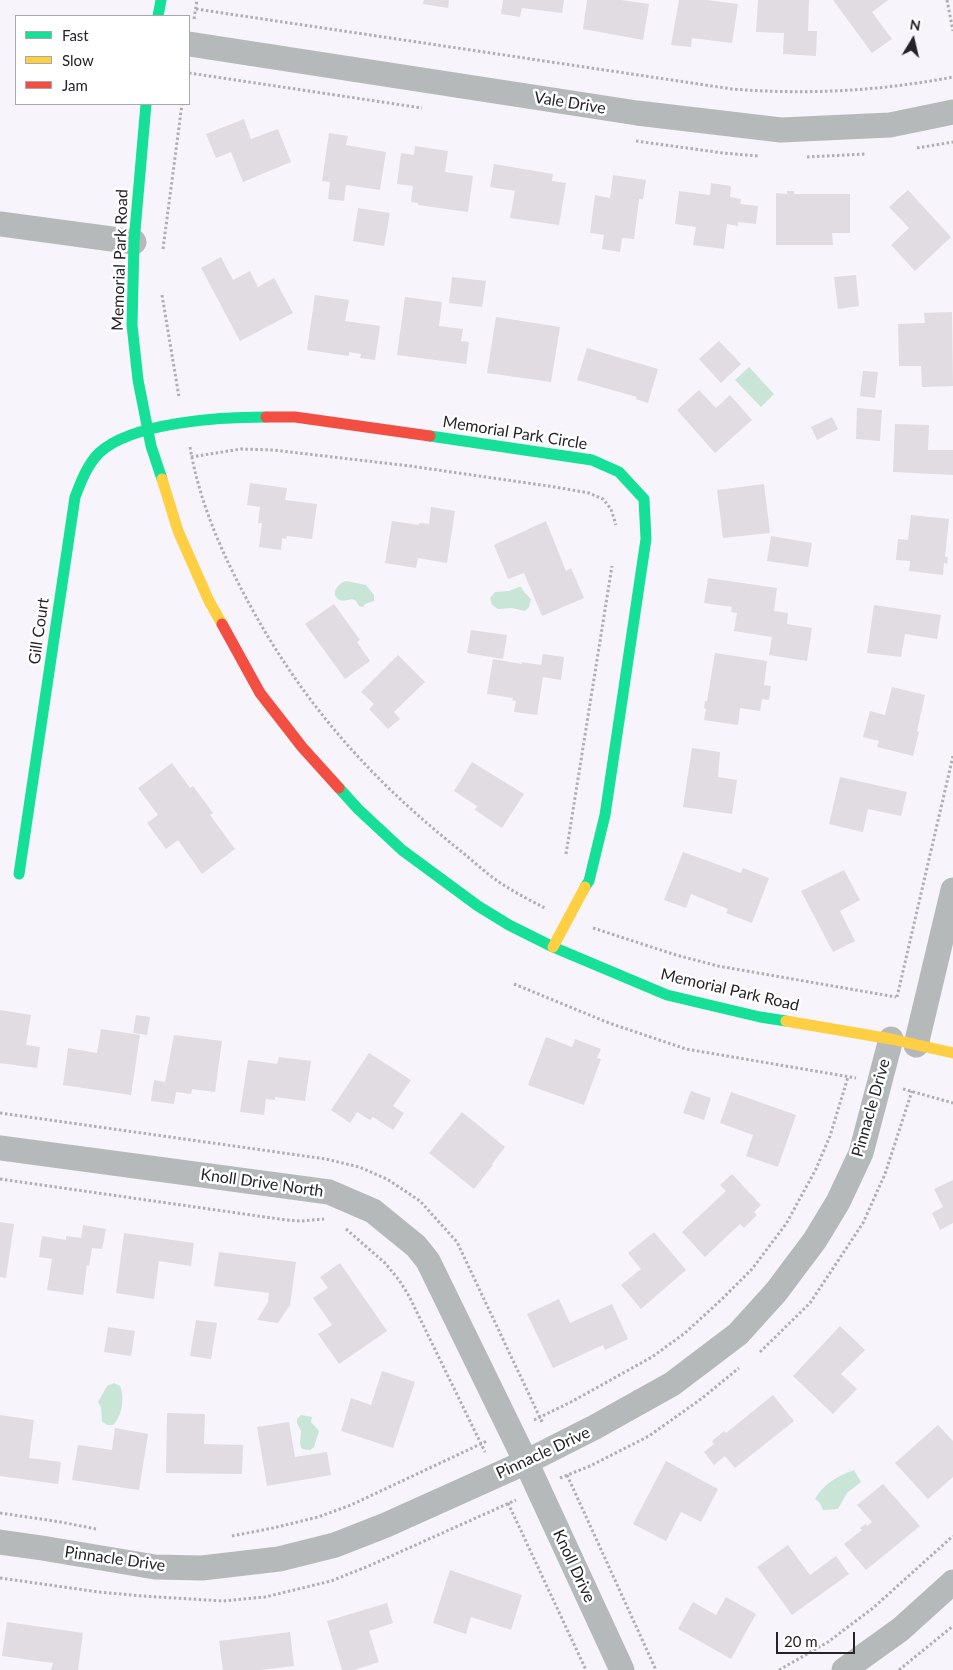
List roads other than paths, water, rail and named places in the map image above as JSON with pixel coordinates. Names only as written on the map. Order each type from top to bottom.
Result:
[{"type":"street","points":[[158,15],[161,0]]},
{"type":"street","name":"Vale Drive","points":[[190,44],[638,113],[781,130],[890,125],[953,112]]},
{"type":"street","name":"Memorial Park Road","points":[[146,105],[134,242],[132,325],[138,380],[151,446],[178,531],[209,601],[260,693],[302,747],[358,809],[402,850],[464,896],[509,925],[553,947],[667,995],[760,1017],[891,1040],[953,1054]]},
{"type":"street","points":[[0,224],[134,242]]},
{"type":"street","name":"Memorial Park Circle","points":[[148,429],[252,416],[295,416],[592,460],[619,472],[644,499],[646,539],[604,815],[589,881],[553,947]]},
{"type":"street","name":"Gill Court","points":[[19,874],[75,497],[86,470],[103,449],[130,435],[148,429]]},
{"type":"street","points":[[916,1045],[953,890]]},
{"type":"street","name":"Pinnacle Drive","points":[[0,1542],[155,1567],[202,1568],[234,1566],[279,1559],[335,1545],[386,1525],[526,1462],[596,1427],[672,1384],[738,1334],[776,1292],[816,1240],[838,1202],[860,1153],[891,1040]]},
{"type":"street","name":"Knoll Drive North","points":[[0,1148],[329,1192],[373,1211],[416,1246],[428,1261],[526,1462]]},
{"type":"street","name":"Knoll Drive","points":[[526,1462],[622,1670]]},
{"type":"street","points":[[844,1670],[901,1629],[953,1582]]}]
